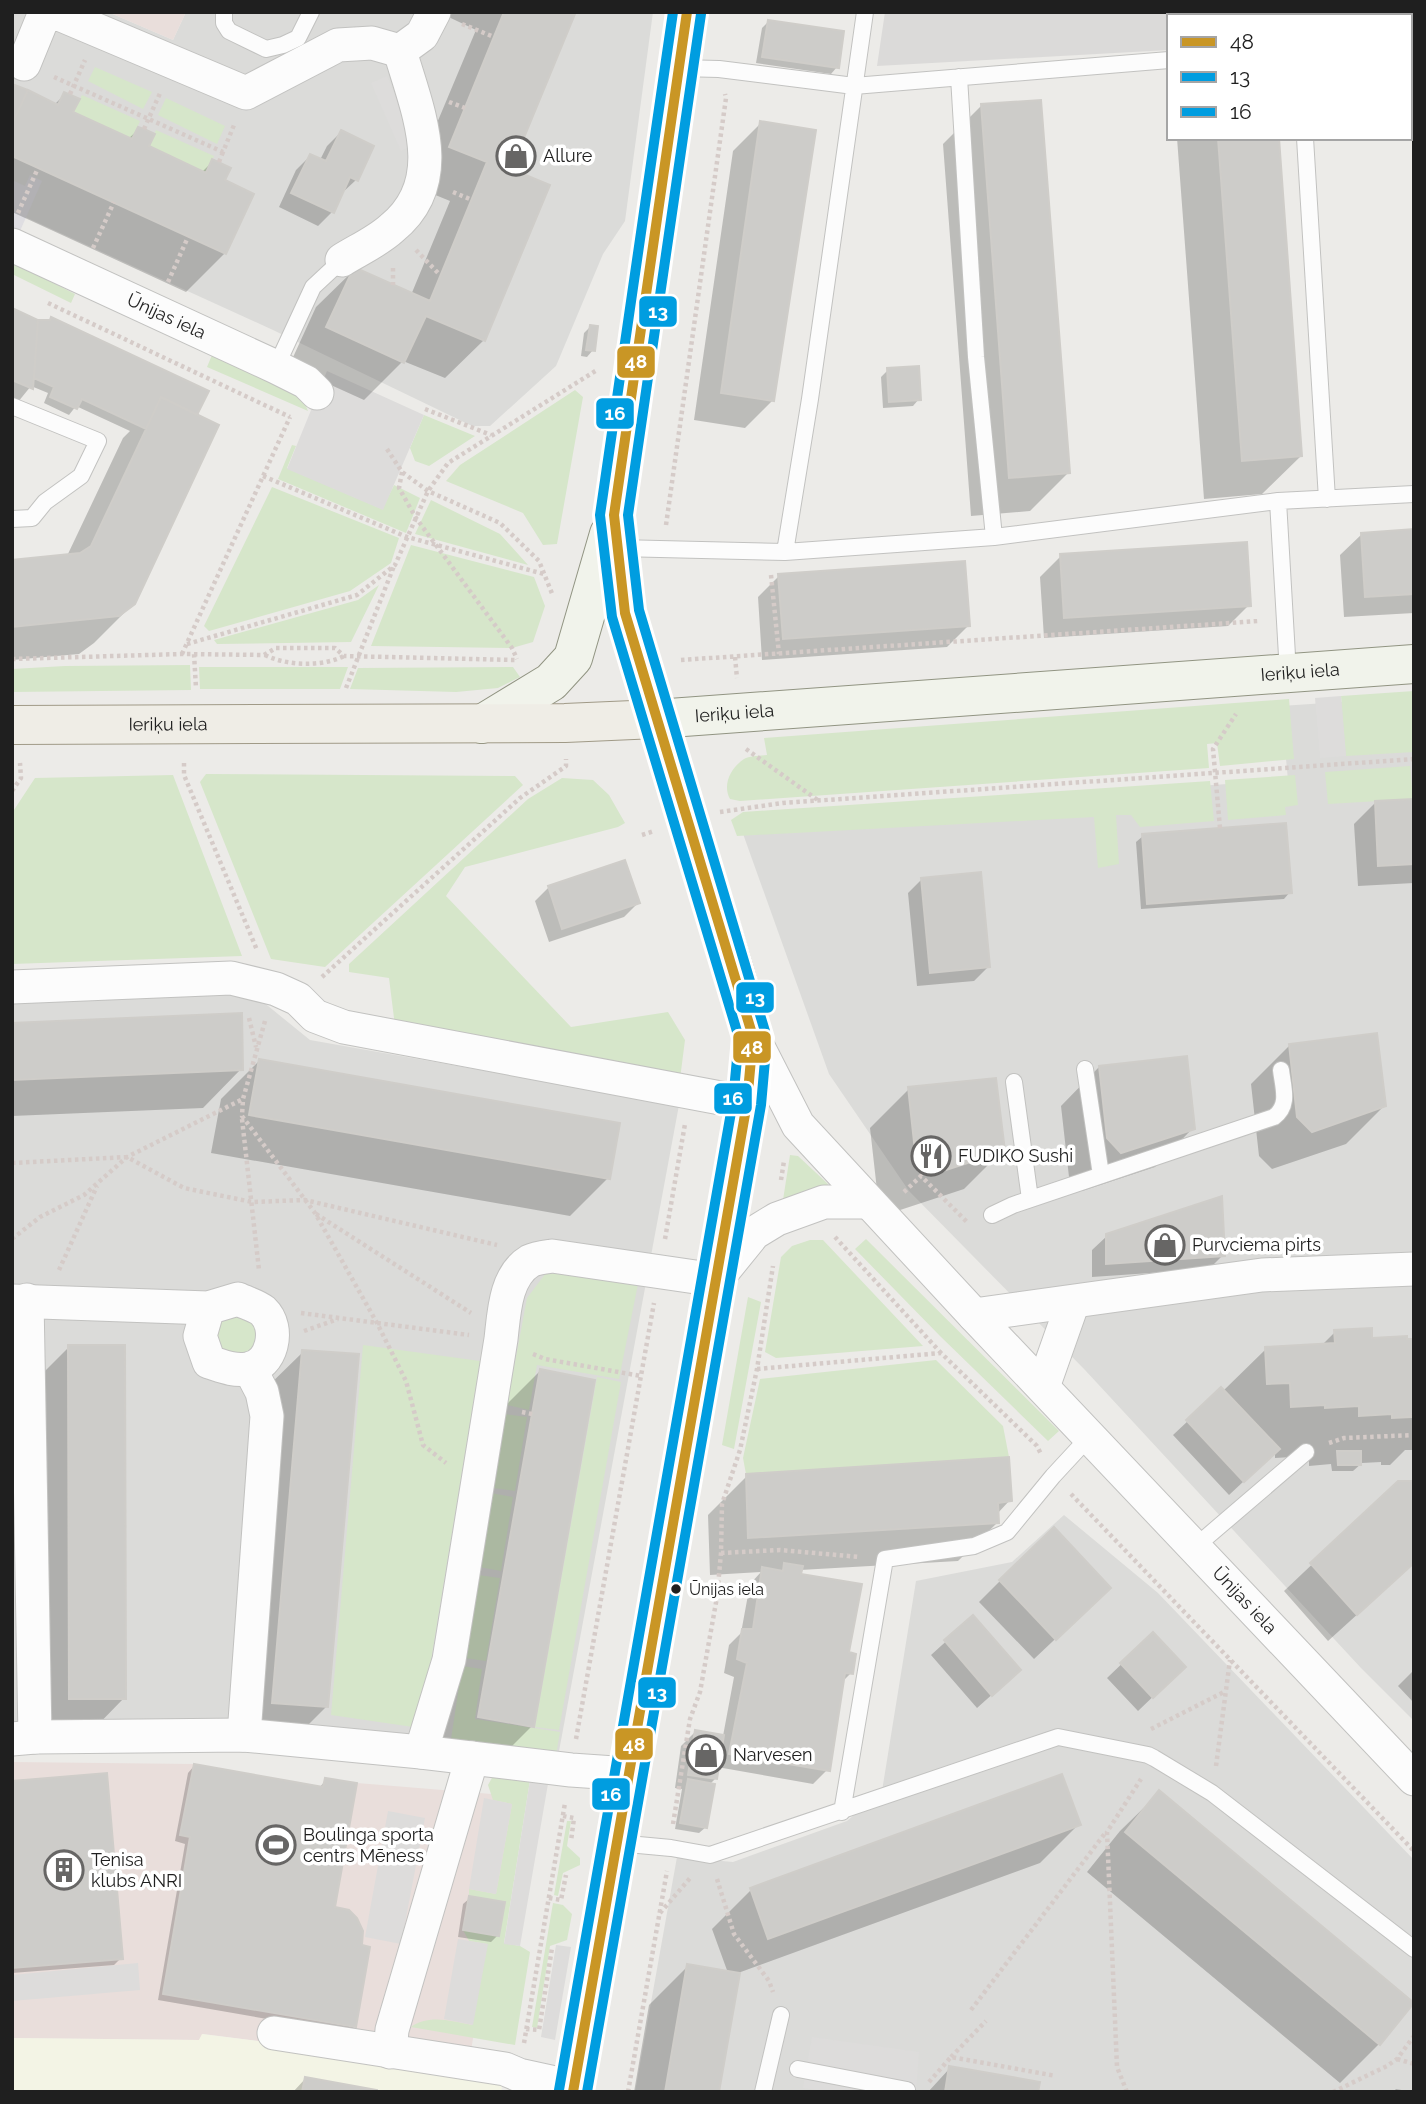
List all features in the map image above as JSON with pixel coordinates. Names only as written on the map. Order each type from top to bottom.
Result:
[{"type":"main road","name":"Ieriķu iela","points":[[12,725],[482,724],[656,719]]},
{"type":"main road","points":[[574,2089],[747,1103],[752,1037],[734,970],[656,719]]},
{"type":"street","points":[[400,51],[422,35],[434,12]]},
{"type":"street","points":[[482,724],[551,682],[573,658],[616,532],[687,12]]},
{"type":"street","points":[[24,64],[44,15],[59,13],[246,93],[338,44],[372,43],[400,51]]},
{"type":"street","points":[[342,260],[393,228],[415,201],[424,180],[424,131],[400,51]]},
{"type":"street","name":"Ūnijas iela","points":[[13,232],[306,382],[317,393]]},
{"type":"street","points":[[616,532],[625,613],[656,719]]},
{"type":"street","name":"Ieriķu iela","points":[[656,719],[1414,664]]},
{"type":"street","points":[[12,987],[232,978],[265,985],[298,999],[315,1016],[344,1027],[747,1103]]},
{"type":"street","name":"Ūnijas iela","points":[[752,1037],[798,1125],[883,1200],[974,1315],[1414,1779]]},
{"type":"street","points":[[421,1752],[449,1660],[505,1303],[516,1274],[530,1261],[552,1256],[716,1280],[754,1233],[777,1219],[824,1202],[883,1200]]},
{"type":"street","points":[[974,1315],[1262,1275],[1414,1269]]},
{"type":"street","points":[[208,1308],[200,1336],[209,1362],[230,1369],[250,1369],[267,1357],[273,1341],[271,1323],[263,1311],[238,1299],[208,1308],[28,1300],[24,1738],[244,1735],[629,1774]]},
{"type":"street","points":[[1043,1387],[1073,1302]]},
{"type":"street","points":[[244,1735],[267,1416],[262,1392],[250,1369]]},
{"type":"street","points":[[390,2052],[392,2030],[472,1758]]},
{"type":"street","points":[[274,2033],[505,2069],[574,2089]]},
{"type":"lane","points":[[224,12],[224,23],[229,31],[266,48],[283,45],[298,38],[311,12]]},
{"type":"lane","points":[[777,552],[810,399],[865,12]]},
{"type":"lane","points":[[680,68],[719,69],[853,86],[1167,60]]},
{"type":"lane","points":[[959,77],[976,357],[994,537]]},
{"type":"lane","points":[[1305,140],[1326,499]]},
{"type":"lane","points":[[276,367],[313,287],[342,260]]},
{"type":"lane","points":[[12,406],[97,441],[81,476],[45,502],[32,518],[12,519]]},
{"type":"lane","points":[[616,532],[660,550],[777,552],[994,537],[1278,501],[1414,494]]},
{"type":"lane","points":[[1278,501],[1288,674]]},
{"type":"lane","points":[[1085,1069],[1101,1175]]},
{"type":"lane","points":[[992,1215],[1030,1199],[1274,1117],[1282,1111],[1285,1102],[1281,1070]]},
{"type":"lane","points":[[1013,1082],[1030,1199]]},
{"type":"lane","points":[[842,1811],[885,1559],[974,1546],[1007,1532],[1090,1436]]},
{"type":"lane","points":[[1195,1547],[1306,1452]]},
{"type":"lane","points":[[617,1843],[710,1855],[1058,1737],[1154,1758],[1212,1793],[1414,1949]]},
{"type":"lane","points":[[763,2092],[781,2015]]},
{"type":"lane","points":[[798,2069],[906,2090]]},
{"type":"path","points":[[24,64],[223,152]]},
{"type":"path","points":[[660,550],[726,99],[719,69]]},
{"type":"path","points":[[219,162],[246,93]]},
{"type":"path","points":[[13,232],[38,168]]},
{"type":"path","points":[[90,255],[114,202]]},
{"type":"path","points":[[164,289],[188,237]]},
{"type":"path","points":[[46,302],[297,421]]},
{"type":"path","points":[[345,689],[407,537],[428,491],[448,463],[597,370]]},
{"type":"path","points":[[425,409],[492,435]]},
{"type":"path","points":[[182,654],[290,417]]},
{"type":"path","points":[[387,449],[401,472],[428,491],[500,523],[539,561],[556,604]]},
{"type":"path","points":[[401,472],[399,488],[416,518],[512,648],[517,660]]},
{"type":"path","points":[[264,476],[407,537],[544,574]]},
{"type":"path","points":[[777,552],[779,654]]},
{"type":"path","points":[[187,644],[357,595],[395,565]]},
{"type":"path","points":[[681,660],[1260,621],[1286,627]]},
{"type":"path","points":[[264,655],[276,648],[335,648],[344,656]]},
{"type":"path","points":[[12,659],[194,654],[264,655],[279,662],[331,663],[344,656],[526,660]]},
{"type":"path","points":[[194,654],[196,689]]},
{"type":"path","points":[[735,657],[738,689]]},
{"type":"path","points":[[746,748],[819,801]]},
{"type":"path","points":[[1213,748],[1220,828]]},
{"type":"path","points":[[722,811],[819,801],[1414,759]]},
{"type":"path","points":[[12,791],[21,778],[20,764]]},
{"type":"path","points":[[184,764],[184,775],[262,960],[265,985]]},
{"type":"path","points":[[298,999],[520,798],[566,766]]},
{"type":"path","points":[[642,835],[654,831]]},
{"type":"path","points":[[256,1048],[243,1099],[242,1115],[263,1311],[301,1313],[501,1339]]},
{"type":"path","points":[[519,2075],[690,1094]]},
{"type":"path","points":[[12,1239],[40,1217],[84,1195],[127,1157],[243,1099]]},
{"type":"path","points":[[242,1115],[315,1213],[377,1323],[406,1381],[423,1445],[477,1489]]},
{"type":"path","points":[[12,1163],[127,1157],[184,1188],[252,1202],[304,1200],[500,1245],[530,1261]]},
{"type":"path","points":[[883,1200],[921,1176],[972,1226]]},
{"type":"path","points":[[28,1300],[99,1182]]},
{"type":"path","points":[[315,1213],[464,1307],[501,1339],[545,1359],[642,1376]]},
{"type":"path","points":[[833,1235],[941,1353],[1037,1446],[1053,1476],[1414,1851]]},
{"type":"path","points":[[628,2092],[671,1848],[690,1719],[701,1692],[717,1597],[722,1553],[722,1504],[740,1450],[757,1369],[775,1254]]},
{"type":"path","points":[[757,1369],[941,1353]]},
{"type":"path","points":[[1306,1452],[1344,1438],[1414,1435]]},
{"type":"path","points":[[722,1553],[780,1550],[885,1559]]},
{"type":"path","points":[[1212,1793],[1230,1659]]},
{"type":"path","points":[[1116,1748],[1226,1691]]},
{"type":"path","points":[[971,2010],[1107,1832],[1154,1758]]},
{"type":"path","points":[[563,1816],[574,1818],[571,1841]]},
{"type":"path","points":[[1107,1832],[1117,2067],[1128,2092]]},
{"type":"path","points":[[659,1914],[710,1855]]},
{"type":"path","points":[[710,1855],[734,1934],[769,1981],[781,2015]]},
{"type":"path","points":[[549,1898],[562,1900],[566,1875]]},
{"type":"path","points":[[526,2029],[539,2030],[552,1948]]},
{"type":"path","points":[[925,2092],[927,2084],[986,2021]]},
{"type":"path","points":[[1333,2092],[1397,2059],[1414,2036]]},
{"type":"path","points":[[951,2057],[1056,2076]]},
{"type":"path","points":[[1397,2059],[1414,2064]]},
{"type":"shaded area","points":[[12,12],[108,12],[173,40],[186,12],[653,12],[625,221],[603,254],[556,366],[490,426],[472,426],[273,330],[12,211]]},
{"type":"shaded area","points":[[108,12],[186,12],[173,40]]},
{"type":"shaded area","points":[[885,12],[1192,14],[1167,14],[1167,50],[877,66]]},
{"type":"shaded area","points":[[1414,12],[1413,34],[1412,14],[1192,14]]},
{"type":"shaded area","points":[[387,76],[416,143],[401,151],[371,83]]},
{"type":"shaded area","points":[[30,175],[42,181],[20,231],[12,227],[12,180],[25,186]]},
{"type":"shaded area","points":[[327,371],[424,415],[383,510],[287,469]]},
{"type":"shaded area","points":[[1341,696],[1346,756],[1320,758],[1315,698]]},
{"type":"shaded area","points":[[1414,697],[1414,1721],[1361,1668],[1085,1370],[909,1191],[829,1074],[737,817],[1288,780],[1281,706]]},
{"type":"shaded area","points":[[252,993],[310,1040],[679,1105],[557,1762],[12,1738],[12,1003]]},
{"type":"shaded area","points":[[1064,1515],[1158,1593],[1414,1860],[1414,2092],[635,2092],[677,1857],[733,1862],[847,1821],[882,1791],[916,1581],[1012,1562]]},
{"type":"shaded area","points":[[12,1762],[194,1764],[323,1787],[325,1778],[516,1796],[471,2050],[425,2062],[203,2034],[199,2040],[12,2038]]},
{"type":"shaded area","points":[[531,1774],[549,1778],[520,1946],[504,1944]]},
{"type":"shaded area","points":[[484,1798],[512,1804],[496,1894],[469,1889]]},
{"type":"shaded area","points":[[388,1811],[425,1818],[401,1944],[365,1937]]},
{"type":"shaded area","points":[[458,1939],[488,1944],[473,2025],[444,2019]]},
{"type":"shaded area","points":[[556,1945],[571,1947],[555,2040],[541,2037]]},
{"type":"shaded area","points":[[138,1963],[140,1990],[12,2001],[12,1975]]},
{"type":"shaded area","points":[[202,2034],[425,2062],[508,2056],[501,2092],[12,2092],[12,2038],[199,2040]]},
{"type":"shaded area","points":[[812,2037],[919,2052],[916,2092],[829,2092],[803,2088]]},
{"type":"green space","points":[[95,67],[152,92],[143,109],[88,81]]},
{"type":"green space","points":[[82,95],[140,121],[132,139],[73,112]]},
{"type":"green space","points":[[166,98],[225,126],[217,144],[158,115]]},
{"type":"green space","points":[[156,130],[214,156],[206,173],[149,146]]},
{"type":"green space","points":[[12,262],[75,294],[71,303],[12,274]]},
{"type":"green space","points":[[212,355],[301,394],[308,411],[207,367]]},
{"type":"green space","points":[[575,390],[583,397],[557,544],[543,545],[523,513],[446,481],[460,465]]},
{"type":"green space","points":[[424,415],[475,436],[429,466],[415,461],[410,448]]},
{"type":"green space","points":[[292,445],[296,446],[287,468],[382,509],[394,485],[420,498],[406,533],[278,479]]},
{"type":"green space","points":[[272,487],[399,538],[391,563],[350,591],[209,631],[204,626]]},
{"type":"green space","points":[[431,500],[500,534],[528,565],[415,534]]},
{"type":"green space","points":[[411,545],[534,577],[545,606],[533,642],[512,648],[371,646]]},
{"type":"green space","points":[[379,585],[351,642],[217,644],[214,640],[358,600]]},
{"type":"green space","points":[[190,665],[191,690],[12,692],[12,669]]},
{"type":"green space","points":[[199,667],[348,667],[340,689],[200,689]]},
{"type":"green space","points":[[513,667],[520,677],[498,688],[456,692],[350,689],[358,668]]},
{"type":"green space","points":[[1414,691],[1414,752],[1346,756],[1341,696]]},
{"type":"green space","points":[[1289,699],[1294,759],[1220,766],[1217,743],[1207,744],[1209,768],[740,801],[730,799],[727,788],[729,777],[739,763],[749,757],[767,755],[764,738]]},
{"type":"green space","points":[[1410,766],[1413,799],[1328,804],[1325,772]]},
{"type":"green space","points":[[206,774],[515,776],[523,785],[325,967],[271,959],[200,782]]},
{"type":"green space","points":[[173,775],[242,956],[12,964],[12,813],[35,778]]},
{"type":"green space","points":[[1295,775],[1298,805],[1285,807],[1286,815],[1228,820],[1225,780]]},
{"type":"green space","points":[[562,778],[593,780],[609,795],[625,823],[465,867],[446,896],[571,1027],[668,1012],[685,1040],[680,1079],[395,1026],[389,978],[349,972],[349,964],[528,799]]},
{"type":"green space","points":[[1210,781],[1214,821],[1140,827],[1131,815],[1116,815],[1119,864],[1098,868],[1094,817],[737,836],[731,820],[743,812]]},
{"type":"green space","points":[[790,1155],[798,1156],[828,1184],[827,1187],[783,1200]]},
{"type":"green space","points":[[866,1239],[1059,1431],[1048,1441],[940,1336],[855,1249]]},
{"type":"green space","points":[[810,1240],[823,1240],[923,1346],[776,1358],[765,1352],[781,1257],[792,1246]]},
{"type":"green space","points":[[546,1273],[639,1279],[619,1379],[537,1365],[529,1410],[507,1405],[527,1298]]},
{"type":"green space","points":[[748,1297],[761,1302],[734,1449],[722,1445]]},
{"type":"green space","points":[[236,1310],[259,1321],[263,1339],[249,1353],[219,1352],[211,1334],[219,1316]]},
{"type":"green space","points":[[363,1345],[480,1361],[420,1728],[331,1715]]},
{"type":"green space","points":[[936,1360],[1003,1426],[1009,1457],[746,1474],[743,1458],[760,1379]]},
{"type":"green space","points":[[597,1377],[621,1382],[559,1730],[535,1727]]},
{"type":"green space","points":[[505,1414],[527,1417],[515,1491],[493,1488]]},
{"type":"green space","points":[[491,1493],[513,1497],[501,1571],[479,1567]]},
{"type":"green space","points":[[478,1575],[500,1578],[486,1661],[464,1658]]},
{"type":"green space","points":[[462,1666],[482,1669],[475,1719],[560,1732],[556,1755],[451,1739]]},
{"type":"green space","points":[[531,1774],[504,1943],[520,1946],[530,1952],[515,2045],[411,2027],[432,2020],[472,2025],[487,1944],[469,1941],[463,1930],[499,1936],[505,1902],[469,1896],[469,1889],[496,1894],[512,1804],[493,1800],[488,1785],[493,1776]]},
{"type":"green space","points":[[567,1821],[571,1821],[567,1846],[580,1858],[580,1865],[563,1873],[558,1896],[554,1895]]},
{"type":"green space","points":[[553,1903],[563,1905],[572,1914],[567,1940],[550,1946],[537,2028],[532,2027]]},
{"type":"building","points":[[504,12],[575,14],[511,169],[550,185],[485,341],[426,316],[404,363],[326,327],[354,267],[430,301],[487,162],[449,147]]},
{"type":"building","points":[[768,20],[844,31],[839,68],[762,57]]},
{"type":"building","points":[[12,84],[28,90],[12,124]]},
{"type":"building","points":[[28,90],[58,105],[64,92],[80,99],[73,112],[132,139],[138,127],[155,134],[149,146],[206,173],[212,159],[231,168],[225,180],[254,194],[226,254],[12,156],[12,124]]},
{"type":"building","points":[[1041,100],[1070,473],[1009,478],[981,104]]},
{"type":"building","points":[[760,121],[816,130],[774,401],[721,393]]},
{"type":"building","points":[[341,130],[374,146],[358,181],[350,177],[334,213],[291,193],[310,154],[326,161]]},
{"type":"building","points":[[1218,140],[1279,140],[1302,456],[1242,461]]},
{"type":"building","points":[[12,308],[38,320],[33,389],[12,380]]},
{"type":"building","points":[[51,317],[209,391],[197,415],[161,397],[146,429],[82,399],[77,409],[50,397],[54,387],[34,378],[38,320],[50,320]]},
{"type":"building","points":[[590,325],[598,326],[595,351],[586,350]]},
{"type":"building","points":[[919,366],[921,400],[889,402],[887,368]]},
{"type":"building","points":[[161,397],[219,425],[135,604],[119,616],[12,627],[12,560],[80,553],[91,546]]},
{"type":"building","points":[[1414,529],[1414,594],[1365,597],[1361,533]]},
{"type":"building","points":[[1247,542],[1251,606],[1064,618],[1060,554]]},
{"type":"building","points":[[965,561],[970,626],[783,639],[778,574]]},
{"type":"building","points":[[1413,799],[1414,864],[1378,866],[1375,801]]},
{"type":"building","points":[[1286,823],[1292,893],[1147,904],[1142,834]]},
{"type":"building","points":[[625,860],[640,903],[562,929],[548,886]]},
{"type":"building","points":[[981,872],[990,967],[930,973],[921,878]]},
{"type":"building","points":[[242,1013],[243,1070],[12,1080],[12,1023]]},
{"type":"building","points":[[1377,1033],[1386,1106],[1312,1132],[1297,1117],[1289,1044]]},
{"type":"building","points":[[1187,1056],[1195,1129],[1121,1153],[1107,1138],[1099,1066]]},
{"type":"building","points":[[259,1059],[620,1123],[610,1179],[249,1115]]},
{"type":"building","points":[[996,1078],[1005,1151],[930,1175],[916,1160],[908,1087]]},
{"type":"building","points":[[1222,1196],[1225,1256],[1106,1264],[1106,1234]]},
{"type":"building","points":[[1372,1328],[1372,1338],[1407,1336],[1407,1339],[1414,1339],[1414,1413],[1411,1417],[1392,1418],[1392,1414],[1359,1416],[1359,1406],[1291,1407],[1290,1383],[1267,1384],[1265,1347],[1335,1343],[1334,1330]]},
{"type":"building","points":[[68,1345],[125,1345],[126,1699],[69,1699]]},
{"type":"building","points":[[302,1350],[359,1354],[328,1707],[272,1703]]},
{"type":"building","points":[[540,1369],[595,1380],[534,1727],[478,1717]]},
{"type":"building","points":[[1221,1387],[1280,1449],[1244,1482],[1186,1420]]},
{"type":"building","points":[[1337,1451],[1361,1451],[1361,1465],[1338,1465]]},
{"type":"building","points":[[1009,1457],[1012,1501],[998,1503],[999,1523],[748,1538],[746,1474]]},
{"type":"building","points":[[1398,1481],[1414,1481],[1414,1563],[1357,1615],[1310,1563]]},
{"type":"building","points":[[1054,1527],[1111,1588],[1056,1640],[999,1580]]},
{"type":"building","points":[[784,1563],[803,1566],[801,1574],[862,1584],[849,1652],[856,1654],[853,1674],[845,1673],[830,1771],[729,1754],[747,1663],[737,1659],[742,1629],[753,1629],[762,1567],[783,1571]]},
{"type":"building","points":[[973,1615],[1021,1670],[992,1696],[944,1640]]},
{"type":"building","points":[[1153,1632],[1186,1667],[1153,1698],[1120,1663]]},
{"type":"building","name":"Narvesen","points":[[695,1730],[724,1735],[717,1779],[688,1775]]},
{"type":"building","points":[[194,1764],[323,1787],[325,1778],[357,1783],[335,1907],[349,1910],[357,1918],[363,1931],[362,1945],[370,1947],[356,2027],[163,1994],[190,1837],[180,1835]]},
{"type":"building","name":"Tenisa klubs ANRI","points":[[107,1773],[123,1959],[12,1968],[12,1781]]},
{"type":"building","points":[[1062,1774],[1081,1825],[768,1939],[750,1888]]},
{"type":"building","points":[[688,1779],[715,1784],[707,1828],[680,1823]]},
{"type":"building","points":[[1159,1790],[1414,2003],[1380,2045],[1125,1832]]},
{"type":"building","points":[[469,1896],[505,1902],[499,1936],[463,1930]]},
{"type":"building","points":[[687,1964],[740,1973],[719,2092],[665,2092]]},
{"type":"building","points":[[949,2066],[1040,2082],[1038,2092],[945,2092]]},
{"type":"building","points":[[305,2077],[377,2090],[377,2092],[302,2092]]},
{"type":"transit line","name":"16","points":[[559,2090],[733,1101],[739,1038],[612,617],[600,515],[673,12]]},
{"type":"transit line","name":"48","points":[[573,2092],[747,1103],[753,1037],[625,613],[614,515],[687,12]]},
{"type":"transit line","name":"13","points":[[587,2092],[761,1105],[767,1038],[639,610],[628,515],[701,14]]},
{"type":"place","name":"Allure","points":[[516,156]]},
{"type":"place","name":"FUDIKO Sushi","points":[[931,1156]]},
{"type":"place","name":"Purvciema pirts","points":[[1165,1245]]},
{"type":"place","name":"Ūnijas iela","points":[[676,1589]]},
{"type":"place","name":"Narvesen","points":[[706,1755]]},
{"type":"place","name":"Boulinga sporta centrs Mēness","points":[[276,1845]]},
{"type":"place","name":"Tenisa klubs ANRI","points":[[64,1870]]}]
